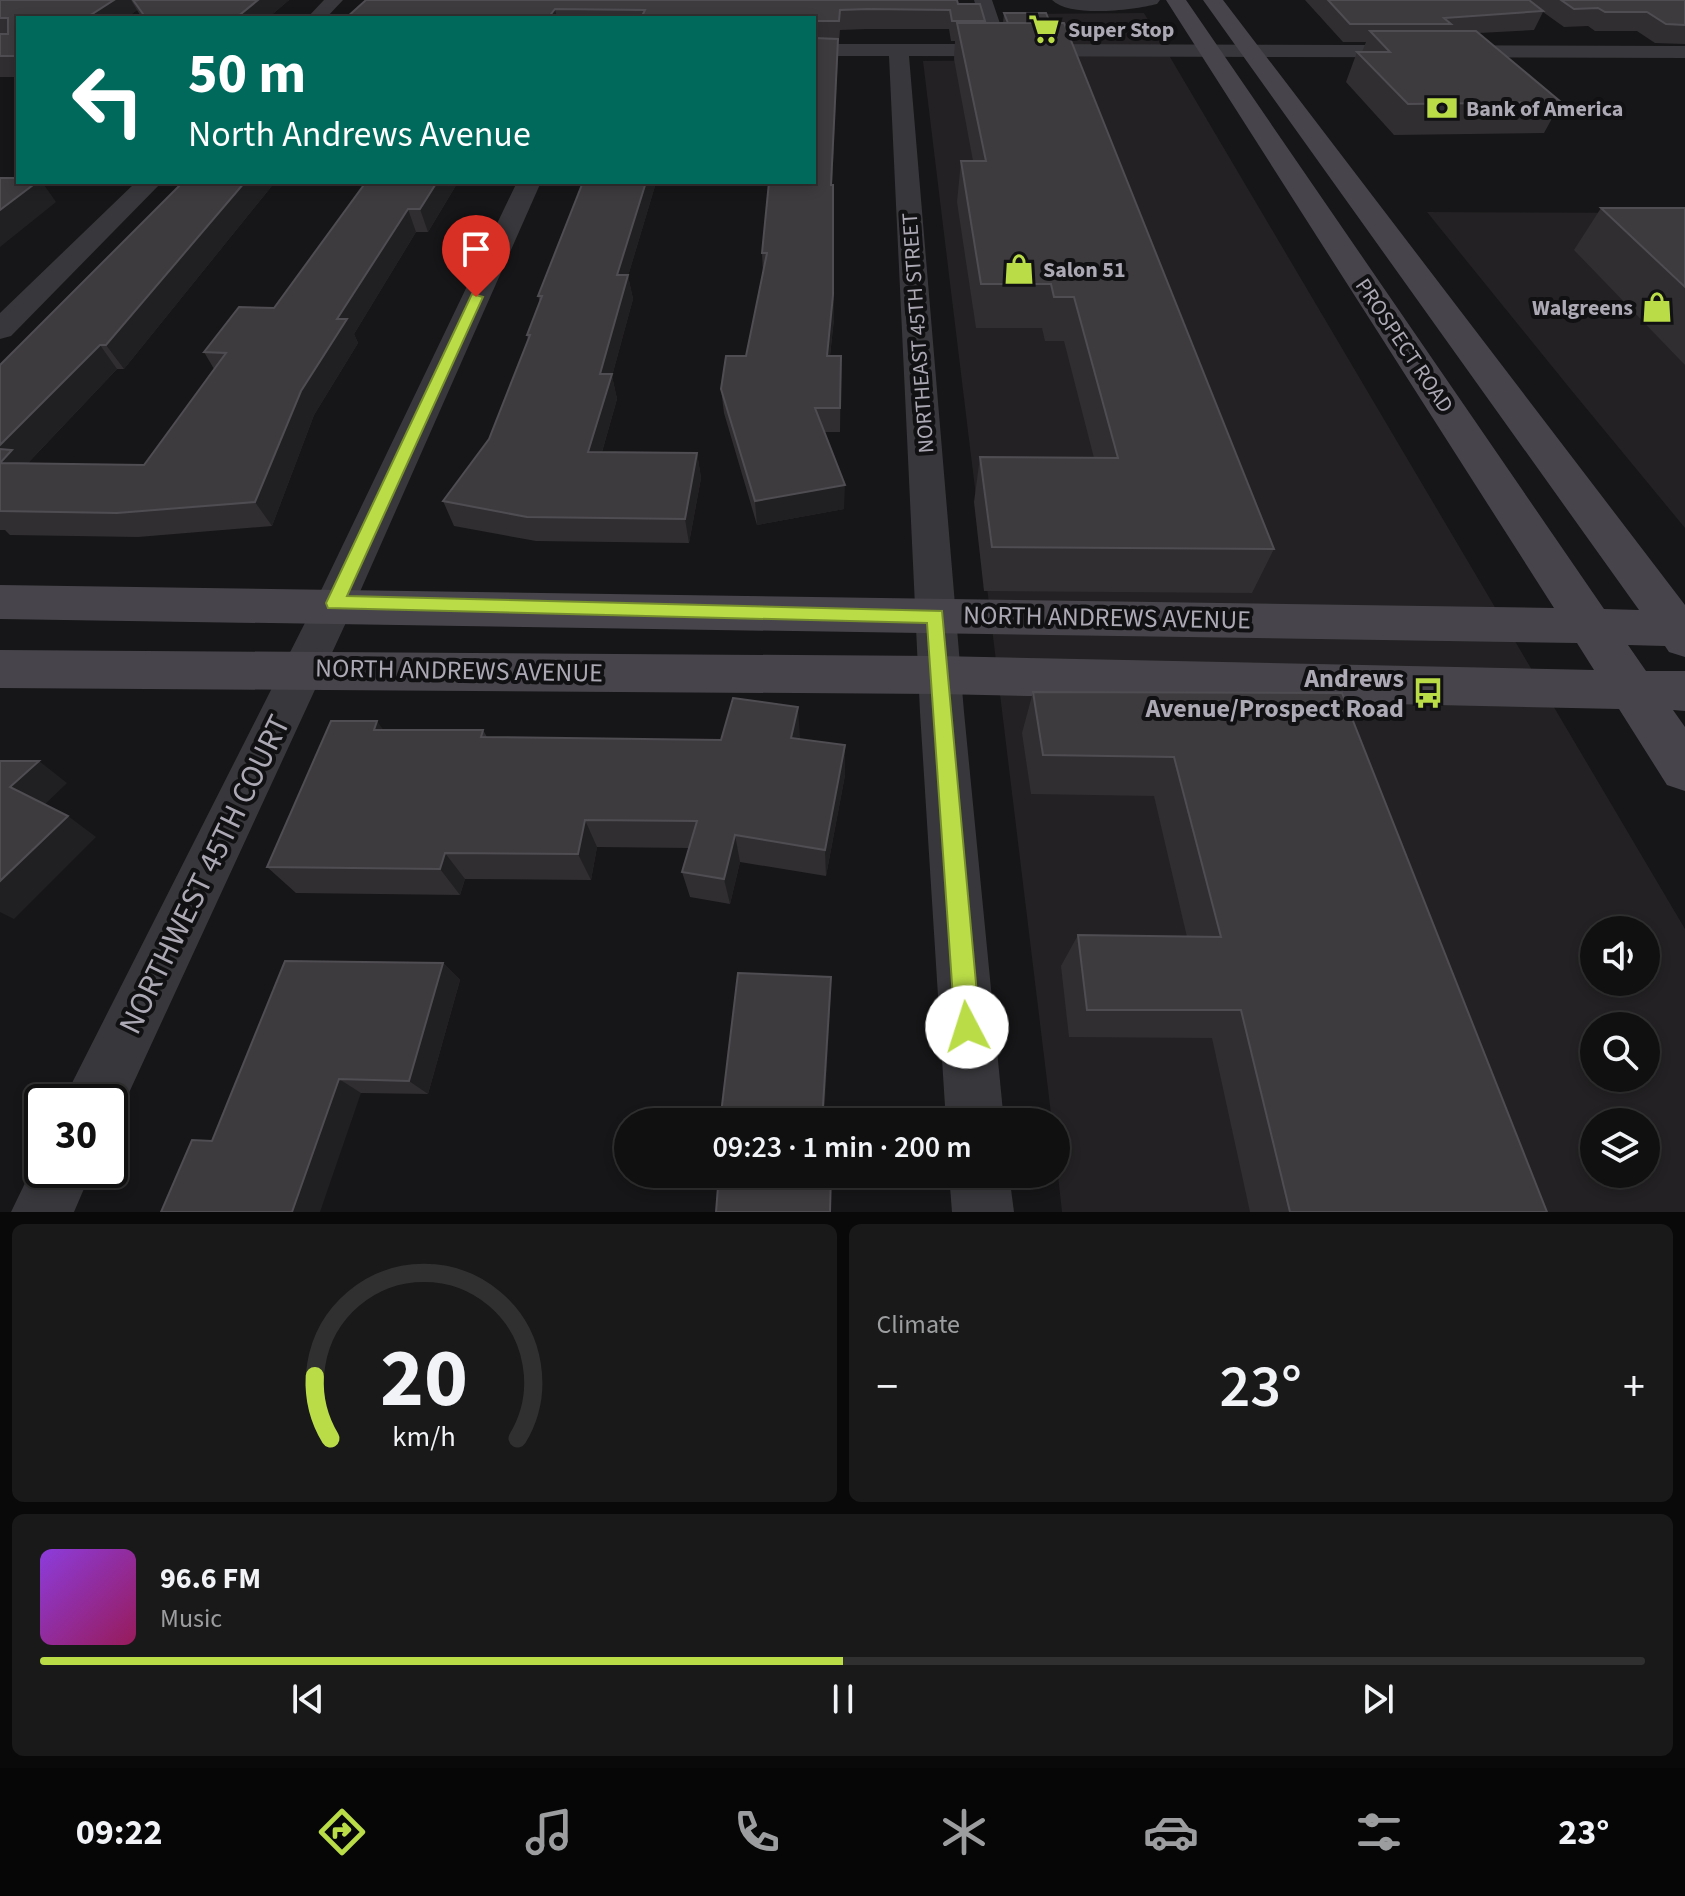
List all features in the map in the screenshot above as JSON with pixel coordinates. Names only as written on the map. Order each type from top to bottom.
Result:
[{"type":"main road","name":"PROSPECT ROAD","points":[[1176,0],[1685,769]]},
{"type":"main road","name":"PROSPECT ROAD","points":[[1213,0],[1682,633]]},
{"type":"main road","name":"NORTH ANDREWS AVENUE","points":[[0,602],[335,603],[1591,626],[1682,633]]},
{"type":"main road","name":"NORTH ANDREWS AVENUE","points":[[0,669],[939,675],[1685,691]]},
{"type":"street","points":[[318,16],[334,0]]},
{"type":"street","points":[[983,0],[999,51]]},
{"type":"street","points":[[1061,0],[1113,7],[1151,0]]},
{"type":"street","points":[[1556,34],[1580,52]]},
{"type":"street","points":[[816,50],[1685,52]]},
{"type":"street","name":"NORTHEAST 45TH STREET","points":[[899,51],[939,675],[974,1108]]},
{"type":"street","points":[[0,330],[148,184]]},
{"type":"street","name":"NORTHWEST 45TH COURT","points":[[103,1084],[335,603],[528,184]]},
{"type":"street","points":[[42,1212],[53,1188]]},
{"type":"street","points":[[980,1188],[983,1212]]},
{"type":"shaded area","points":[[1144,13],[1685,929],[1685,1212],[1062,1212],[1059,1188],[1070,1188],[1070,1108],[1050,1108],[923,61],[1019,60],[1007,14]]},
{"type":"shaded area","points":[[1427,212],[1685,213],[1685,528],[1572,391]]},
{"type":"building","points":[[0,0],[114,0],[89,16],[16,16],[16,56],[0,56],[0,34],[8,34],[8,18],[0,18]]},
{"type":"building","points":[[133,0],[258,0],[238,16],[145,16]]},
{"type":"building","points":[[366,0],[957,0],[958,4],[980,4],[985,21],[952,21],[950,10],[868,9],[840,10],[839,21],[816,21],[816,16],[642,16],[645,10],[555,9],[550,16],[348,16]]},
{"type":"building","points":[[1328,0],[1529,0],[1543,11],[1444,18],[1451,24],[1350,24]]},
{"type":"building","points":[[1561,0],[1685,0],[1685,25],[1666,24],[1647,12],[1574,9]]},
{"type":"building","points":[[1004,13],[1046,13],[1050,23],[1008,23]]},
{"type":"building","points":[[957,23],[1064,23],[1274,549],[992,547],[980,457],[1118,458],[1074,297],[1054,297],[1051,284],[981,284],[961,161],[986,161]]},
{"type":"building","points":[[1370,31],[1476,31],[1561,102],[1408,104],[1357,52],[1390,52]]},
{"type":"building","points":[[816,38],[838,39],[831,185],[833,295],[827,356],[841,356],[840,408],[815,408],[845,485],[755,501],[721,389],[726,356],[746,356],[767,253],[762,253],[769,184],[816,184]]},
{"type":"building","points":[[0,178],[16,178],[16,184],[34,184],[0,210]]},
{"type":"building","points":[[181,184],[243,184],[106,345],[100,345],[0,445],[0,365]]},
{"type":"building","points":[[365,184],[436,184],[420,209],[408,209],[337,319],[347,319],[301,391],[255,502],[117,513],[0,511],[0,463],[144,465],[226,353],[204,352],[239,307],[274,308]]},
{"type":"building","points":[[582,184],[645,184],[617,275],[628,275],[600,374],[612,374],[588,452],[697,453],[685,519],[527,517],[443,501],[489,439],[530,335],[527,335],[542,296],[538,296]]},
{"type":"building","points":[[1601,208],[1685,208],[1685,287]]},
{"type":"building","points":[[0,449],[12,450],[0,463]]},
{"type":"building","points":[[1033,692],[1342,693],[1547,1212],[1290,1212],[1241,1010],[1087,1010],[1078,935],[1221,937],[1174,757],[1043,755]]},
{"type":"building","points":[[733,698],[798,707],[791,738],[845,745],[825,850],[735,835],[724,879],[682,872],[697,821],[585,820],[578,854],[445,853],[440,869],[267,867],[331,721],[377,721],[374,730],[483,730],[481,737],[721,740]]},
{"type":"building","points":[[0,761],[39,761],[10,787],[68,816],[0,881]]},
{"type":"building","points":[[285,961],[443,963],[409,1081],[339,1079],[292,1212],[161,1212],[192,1140],[212,1141]]},
{"type":"building","points":[[738,973],[831,977],[823,1108],[722,1108]]},
{"type":"building","points":[[718,1188],[831,1188],[830,1212],[716,1212]]},
{"type":"place","name":"Super Stop","points":[[1044,29]]},
{"type":"place","name":"Bank of America","points":[[1442,108]]},
{"type":"place","name":"Salon 51","points":[[1019,269]]},
{"type":"place","name":"Walgreens","points":[[1657,307]]},
{"type":"place","name":"Andrews Avenue/Prospect Road","points":[[1428,693]]},
{"type":"route","points":[[476,297],[335,603],[935,616],[967,1027]]}]
